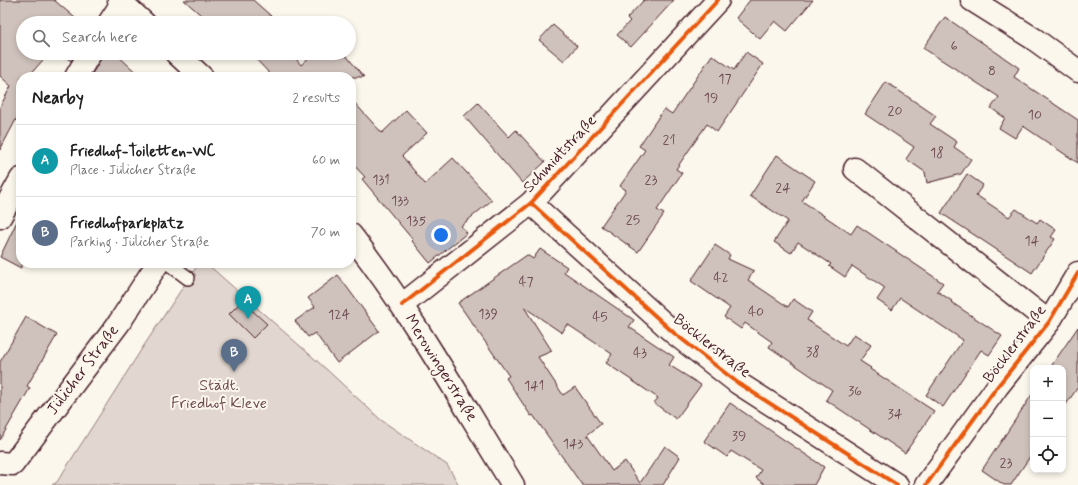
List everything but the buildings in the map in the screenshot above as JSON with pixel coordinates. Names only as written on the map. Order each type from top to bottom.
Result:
[{"type":"street","name":"Schmidtstraße","points":[[402,305],[531,203],[718,0]]},
{"type":"street","points":[[972,0],[1034,39],[1078,71]]},
{"type":"street","points":[[113,16],[121,2],[136,16]]},
{"type":"street","points":[[79,72],[86,60]]},
{"type":"street","points":[[184,60],[197,72]]},
{"type":"street","name":"Böcklerstraße","points":[[856,169],[1049,322]]},
{"type":"street","points":[[0,217],[16,188]]},
{"type":"street","name":"Böcklerstraße","points":[[531,203],[674,333],[738,383],[897,485]]},
{"type":"street","name":"Merowingerstraße","points":[[356,241],[376,267],[402,305],[513,485]]},
{"type":"street","name":"Jülicher Straße","points":[[0,463],[13,464],[119,323],[155,268]]},
{"type":"street","name":"Böcklerstraße","points":[[926,485],[1049,322],[1078,273]]},
{"type":"lane","points":[[175,268],[188,278]]},
{"type":"green space","name":"Städt. Friedhof Kleve","points":[[196,268],[212,268],[325,368],[381,420],[447,465],[459,485],[52,485],[57,482],[143,347]]},
{"type":"cycle path","points":[[402,305],[531,203],[718,0]]},
{"type":"cycle path","points":[[531,203],[674,333],[738,383],[897,485]]},
{"type":"cycle path","points":[[926,485],[997,387],[1049,322],[1078,273]]},
{"type":"place","name":"Friedhof-Toiletten-WC","points":[[248,319]]},
{"type":"place","name":"Friedhofparkplatz","points":[[234,372]]}]
